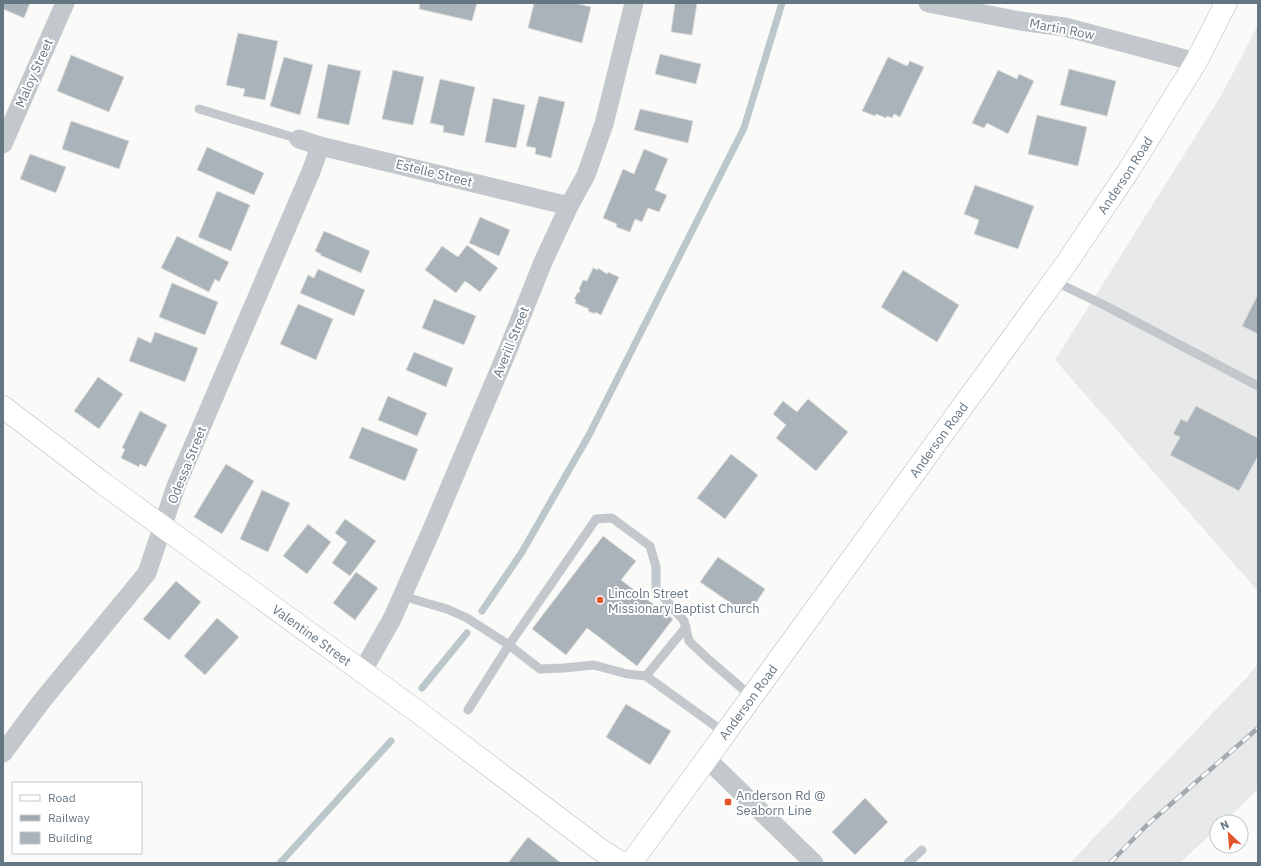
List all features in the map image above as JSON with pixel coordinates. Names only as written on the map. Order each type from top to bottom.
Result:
[{"type":"main road","name":"Anderson Road","points":[[631,863],[1054,281],[1129,170],[1196,62],[1226,3]]},
{"type":"main road","name":"Valentine Street","points":[[3,408],[163,527],[418,712],[598,848],[621,863]]},
{"type":"street","name":"Maloy Street","points":[[3,144],[64,3]]},
{"type":"street","name":"Averill Street","points":[[362,672],[392,619],[507,352],[543,262],[569,206],[586,175],[604,124],[634,3]]},
{"type":"street","name":"Martin Row","points":[[928,3],[1020,21],[1065,27],[1196,62]]},
{"type":"street","name":"Estelle Street","points":[[299,139],[320,146],[569,206]]},
{"type":"street","name":"Odessa Street","points":[[3,753],[41,702],[147,573],[176,486],[312,169],[320,146]]},
{"type":"street","points":[[707,759],[814,863]]},
{"type":"lane","points":[[199,109],[299,139]]},
{"type":"lane","points":[[1054,281],[1106,306],[1258,386]]},
{"type":"lane","points":[[468,710],[509,645],[596,519],[612,518],[650,546],[656,567],[656,588],[684,621],[689,640],[708,659],[752,697]]},
{"type":"lane","points":[[402,596],[447,609],[467,618],[509,645],[540,669],[594,665],[627,674],[646,676],[725,734]]},
{"type":"lane","points":[[646,676],[686,627]]},
{"type":"lane","points":[[908,863],[922,850]]},
{"type":"shaded area","points":[[1258,25],[1258,591],[1055,360],[1221,96]]},
{"type":"shaded area","points":[[1258,664],[1258,789],[1232,814],[1209,814],[1209,836],[1180,863],[1070,863]]},
{"type":"building","points":[[3,3],[30,3],[24,18],[3,9]]},
{"type":"building","points":[[420,3],[477,3],[472,21],[419,9]]},
{"type":"building","points":[[534,3],[575,3],[591,7],[582,43],[528,28]]},
{"type":"building","points":[[675,3],[697,3],[692,35],[671,32]]},
{"type":"building","points":[[238,33],[278,41],[265,100],[243,96],[245,89],[226,85]]},
{"type":"building","points":[[660,54],[701,64],[696,84],[655,74]]},
{"type":"building","points":[[71,55],[124,77],[109,112],[57,91]]},
{"type":"building","points":[[284,57],[313,65],[300,115],[270,106]]},
{"type":"building","points":[[888,57],[907,66],[910,61],[924,67],[900,117],[894,114],[892,118],[887,116],[886,118],[862,111]]},
{"type":"building","points":[[328,64],[361,71],[349,125],[317,118]]},
{"type":"building","points":[[1069,69],[1116,81],[1107,116],[1060,105]]},
{"type":"building","points":[[393,70],[424,77],[413,125],[382,119]]},
{"type":"building","points":[[998,70],[1017,79],[1019,74],[1034,81],[1008,134],[987,123],[984,128],[972,123]]},
{"type":"building","points":[[440,79],[475,87],[464,136],[443,132],[444,126],[430,123]]},
{"type":"building","points":[[539,96],[565,102],[551,158],[535,154],[536,148],[526,146]]},
{"type":"building","points":[[493,98],[525,105],[516,148],[485,142]]},
{"type":"building","points":[[640,109],[693,121],[688,143],[634,130]]},
{"type":"building","points":[[1037,115],[1087,127],[1078,166],[1028,154]]},
{"type":"building","points":[[71,121],[129,141],[119,169],[62,149]]},
{"type":"building","points":[[207,147],[264,173],[254,195],[197,170]]},
{"type":"building","points":[[644,149],[668,159],[655,190],[667,195],[659,212],[648,208],[642,222],[635,219],[630,232],[616,227],[617,224],[603,218],[623,169],[634,174]]},
{"type":"building","points":[[30,154],[66,167],[56,193],[20,179]]},
{"type":"building","points":[[975,185],[1034,206],[1018,249],[974,234],[979,220],[964,214]]},
{"type":"building","points":[[217,191],[250,205],[231,251],[198,237]]},
{"type":"building","points":[[480,217],[510,230],[499,256],[469,243]]},
{"type":"building","points":[[324,231],[370,251],[361,273],[320,255],[321,254],[315,251]]},
{"type":"building","points":[[177,236],[229,262],[219,282],[215,279],[209,292],[161,268]]},
{"type":"building","points":[[467,245],[498,268],[480,292],[465,281],[456,293],[425,270],[442,246],[458,257]]},
{"type":"building","points":[[593,268],[598,270],[598,268],[607,274],[608,272],[619,277],[601,315],[588,311],[589,309],[575,303],[576,300],[574,299],[578,292],[579,293],[583,280],[587,281]]},
{"type":"building","points":[[318,269],[365,290],[354,316],[300,293],[308,275],[314,278]]},
{"type":"building","points":[[903,270],[959,305],[937,342],[881,307]]},
{"type":"building","points":[[172,283],[218,302],[205,335],[159,317]]},
{"type":"building","points":[[1258,294],[1258,334],[1242,326]]},
{"type":"building","points":[[434,299],[476,316],[464,345],[422,328]]},
{"type":"building","points":[[298,304],[333,319],[316,360],[280,344]]},
{"type":"building","points":[[155,332],[198,348],[185,382],[129,361],[138,337],[151,343]]},
{"type":"building","points":[[414,352],[453,368],[446,387],[406,370]]},
{"type":"building","points":[[98,377],[123,394],[99,429],[74,411]]},
{"type":"building","points":[[388,396],[427,413],[417,436],[378,420]]},
{"type":"building","points":[[808,399],[848,432],[816,471],[776,438],[786,425],[773,414],[783,401],[797,412]]},
{"type":"building","points":[[1196,406],[1258,438],[1258,456],[1239,491],[1170,455],[1180,437],[1173,434],[1181,419],[1187,422]]},
{"type":"building","points":[[140,411],[167,425],[146,467],[140,464],[139,467],[121,458],[125,449],[122,448]]},
{"type":"building","points":[[362,427],[418,449],[405,481],[349,458]]},
{"type":"building","points":[[731,454],[758,475],[725,519],[697,498]]},
{"type":"building","points":[[226,464],[254,481],[222,534],[194,517]]},
{"type":"building","points":[[262,490],[290,503],[268,552],[240,539]]},
{"type":"building","points":[[345,519],[376,541],[350,576],[332,563],[347,542],[335,533]]},
{"type":"building","points":[[308,524],[331,542],[307,574],[283,556]]},
{"type":"building","name":"Lincoln Street Missionary Baptist Church","points":[[603,536],[636,561],[621,580],[673,619],[637,666],[587,628],[566,655],[532,629]]},
{"type":"building","points":[[718,557],[765,589],[748,615],[700,582]]},
{"type":"building","points":[[356,572],[378,588],[355,620],[333,603]]},
{"type":"building","points":[[176,581],[201,602],[169,640],[143,619]]},
{"type":"building","points":[[217,618],[239,637],[205,675],[184,656]]},
{"type":"building","points":[[626,704],[671,731],[650,765],[606,737]]},
{"type":"building","points":[[865,798],[888,822],[855,855],[832,832]]},
{"type":"building","points":[[528,837],[561,863],[508,863]]},
{"type":"waterway","points":[[482,611],[522,552],[589,435],[744,128],[782,3]]},
{"type":"waterway","points":[[422,688],[467,633]]},
{"type":"waterway","points":[[280,863],[391,741]]},
{"type":"railway","points":[[1110,863],[1148,824],[1258,728]]},
{"type":"place","name":"Lincoln Street Missionary Baptist Church","points":[[600,600]]},
{"type":"place","name":"Anderson Rd @ Seaborn Line","points":[[728,802]]}]
